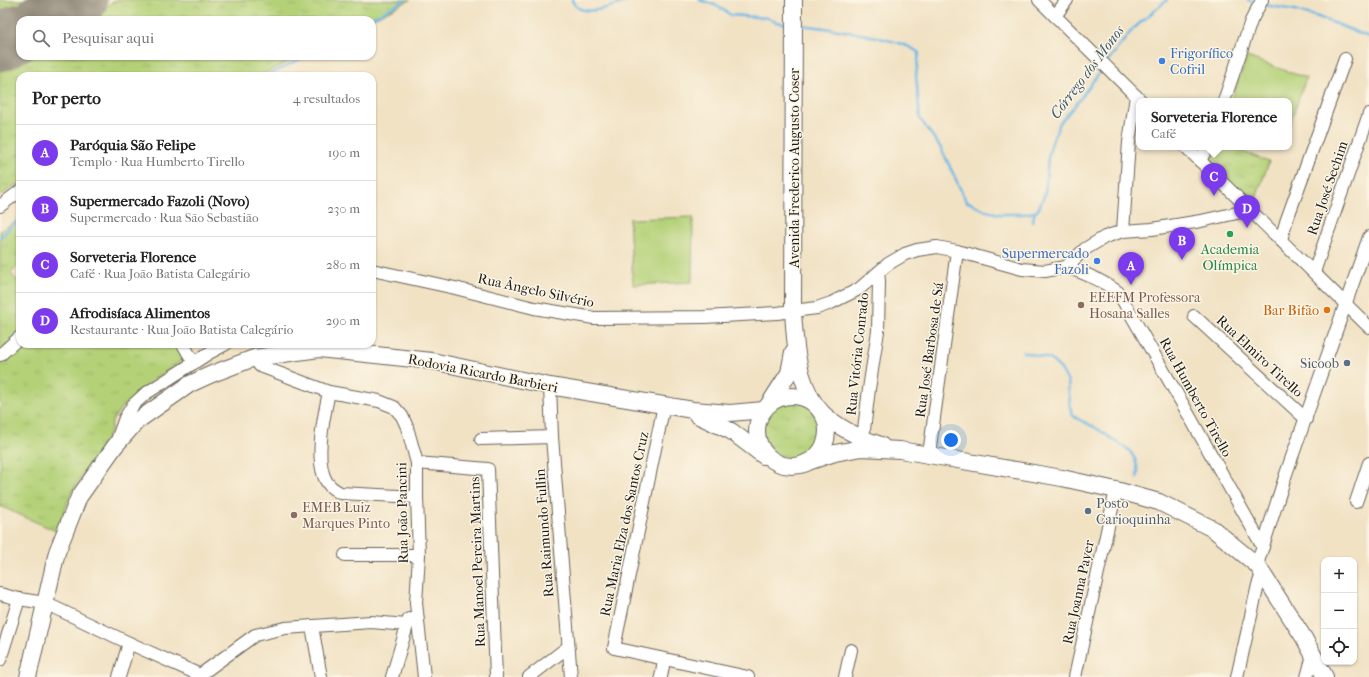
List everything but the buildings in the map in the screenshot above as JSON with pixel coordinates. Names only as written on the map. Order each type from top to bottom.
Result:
[{"type":"main road","name":"Avenida Frederico Augusto Coser","points":[[794,0],[793,311],[801,375],[805,388],[818,409]]},
{"type":"main road","name":"Avenida Frederico Augusto Coser","points":[[766,407],[789,373],[795,336]]},
{"type":"main road","name":"Rodovia Ricardo Barbieri","points":[[28,677],[57,552],[79,497],[114,446],[137,421],[190,384],[212,374],[254,358],[319,349],[432,360],[550,386],[669,406]]},
{"type":"main road","points":[[669,406],[730,413],[766,407],[779,398],[792,396],[805,399],[834,422],[863,438],[900,450]]},
{"type":"main road","points":[[669,406],[691,412],[724,427],[740,437],[763,455],[779,463],[792,466],[835,453],[861,448],[900,450],[1062,478],[1116,490],[1159,502],[1213,529],[1260,570],[1304,638],[1325,677]]},
{"type":"main road","points":[[766,407],[758,421],[757,434],[758,440],[764,451],[773,460]]},
{"type":"main road","points":[[805,463],[817,455],[826,438],[826,424],[818,409]]},
{"type":"street","points":[[1040,0],[1137,98]]},
{"type":"street","points":[[1055,16],[1067,0]]},
{"type":"street","points":[[1225,98],[1254,14],[1262,0]]},
{"type":"street","points":[[1281,240],[1286,222],[1345,59]]},
{"type":"street","points":[[1123,231],[1129,142],[1136,109]]},
{"type":"street","name":"Rua José Sechim","points":[[1314,272],[1369,114]]},
{"type":"street","points":[[1189,150],[1369,327]]},
{"type":"street","points":[[1200,161],[1206,150]]},
{"type":"street","points":[[0,206],[16,194]]},
{"type":"street","points":[[1066,267],[1085,249],[1105,237],[1123,231],[1152,229],[1201,221],[1250,210]]},
{"type":"street","points":[[1237,677],[1258,585],[1263,547],[1286,474],[1369,237]]},
{"type":"street","name":"Rua Ângelo Silvério","points":[[376,271],[456,288],[534,308],[594,318],[704,317],[817,308],[831,303],[859,289],[888,264],[905,254],[917,250],[936,247],[957,250],[1022,269],[1045,271],[1066,267]]},
{"type":"street","name":"Rua José Barbosa de Sá","points":[[929,454],[957,250]]},
{"type":"street","name":"Rua Humberto Tirello","points":[[1066,267],[1106,283],[1118,292],[1263,547]]},
{"type":"street","name":"Rua Vitória Conrado","points":[[863,438],[878,331],[878,273]]},
{"type":"street","name":"Rua Elmiro Tirello","points":[[1194,316],[1306,419]]},
{"type":"street","points":[[0,355],[16,341]]},
{"type":"street","points":[[185,348],[194,363]]},
{"type":"street","points":[[114,446],[125,418],[133,405],[145,394],[219,348]]},
{"type":"street","name":"Rua João Pancini","points":[[254,358],[260,366],[329,392],[379,401],[394,408],[402,416],[407,427],[417,463],[419,555],[416,603],[424,677]]},
{"type":"street","name":"Rua Raimundo Fullin","points":[[550,386],[552,437],[571,677]]},
{"type":"street","points":[[329,392],[320,457],[325,479],[330,486],[340,493],[417,497]]},
{"type":"street","name":"Rua Maria Elza dos Santos Cruz","points":[[664,660],[614,648],[669,406]]},
{"type":"street","points":[[481,439],[552,437]]},
{"type":"street","points":[[1356,502],[1369,462]]},
{"type":"street","name":"Rua Manoel Pereira Martins","points":[[417,463],[488,469],[496,677]]},
{"type":"street","name":"Rua Joanna Payer","points":[[1075,677],[1116,490]]},
{"type":"street","points":[[345,555],[419,555]]},
{"type":"street","points":[[0,594],[19,599],[45,602],[200,676],[255,636],[284,628],[371,622],[406,625]]},
{"type":"street","points":[[0,660],[19,599]]},
{"type":"street","points":[[392,677],[406,625],[416,603]]},
{"type":"street","points":[[312,626],[321,677]]},
{"type":"street","points":[[119,677],[129,643]]},
{"type":"street","points":[[530,677],[568,647]]},
{"type":"street","points":[[845,677],[851,650]]},
{"type":"street","points":[[1307,677],[1313,655]]},
{"type":"street","points":[[661,677],[664,660],[720,674],[748,677]]},
{"type":"green space","points":[[0,0],[41,0],[0,22]]},
{"type":"green space","points":[[117,0],[410,0],[376,17],[87,16]]},
{"type":"green space","points":[[16,55],[16,60],[291,60],[267,72],[16,72],[16,185],[0,196],[0,64]]},
{"type":"green space","points":[[1247,57],[1306,78],[1292,118],[1292,98],[1232,98]]},
{"type":"green space","points":[[1212,150],[1239,150],[1269,162],[1254,204],[1208,160]]},
{"type":"green space","points":[[693,217],[692,282],[633,285],[629,219]]},
{"type":"green space","points":[[16,221],[16,267],[11,274],[16,279],[16,348],[188,348],[191,355],[153,380],[121,408],[112,421],[111,429],[105,444],[89,465],[72,492],[56,531],[0,506],[0,231]]},
{"type":"green space","points":[[786,400],[798,400],[813,408],[821,423],[821,435],[813,450],[798,458],[786,458],[771,450],[763,435],[763,423],[771,408]]},
{"type":"waterway","points":[[375,16],[405,0]]},
{"type":"waterway","name":"Córrego dos Monos","points":[[572,0],[576,6],[582,10],[590,11],[607,8],[631,0]]},
{"type":"waterway","name":"Córrego dos Monos","points":[[700,0],[715,5],[731,15],[768,18],[776,22],[788,24]]},
{"type":"waterway","name":"Córrego dos Monos","points":[[1106,63],[1133,29],[1167,0]]},
{"type":"waterway","name":"Córrego dos Monos","points":[[1248,0],[1257,3]]},
{"type":"waterway","name":"Córrego dos Monos","points":[[1264,5],[1295,10],[1318,17],[1369,37]]},
{"type":"waterway","name":"Córrego dos Monos","points":[[799,25],[842,30],[893,41],[919,53],[916,75],[920,119],[941,148],[966,201],[987,211],[999,214],[1023,214],[1038,210],[1045,194],[1048,157],[1053,139],[1060,123],[1102,69]]},
{"type":"waterway","points":[[274,72],[299,60]]},
{"type":"waterway","points":[[1032,222],[1035,212]]},
{"type":"waterway","points":[[0,237],[16,223]]},
{"type":"waterway","points":[[1023,352],[1050,359],[1061,369],[1068,382],[1072,414],[1076,418],[1096,428],[1129,450],[1135,459],[1138,471],[1137,477]]},
{"type":"runway","points":[[50,16],[79,0]]},
{"type":"runway","points":[[0,43],[16,34]]},
{"type":"place","name":"Frigorífico Cofril","points":[[1162,61]]},
{"type":"place","name":"Sorveteria Florence","points":[[1214,196]]},
{"type":"place","name":"Afrodisíaca Alimentos","points":[[1247,228]]},
{"type":"place","name":"Academia Olímpica","points":[[1230,234]]},
{"type":"place","name":"Supermercado Fazoli (Novo)","points":[[1182,260]]},
{"type":"place","name":"Supermercado Fazoli","points":[[1097,261]]},
{"type":"place","name":"Paróquia São Felipe","points":[[1131,285]]},
{"type":"place","name":"EEEFM Professora Hosana Salles","points":[[1081,305]]},
{"type":"place","name":"Bar Bifão","points":[[1327,310]]},
{"type":"place","name":"Sicoob","points":[[1347,363]]},
{"type":"place","name":"Posto Carioquinha","points":[[1088,511]]},
{"type":"place","name":"EMEB Luiz Marques Pinto","points":[[294,515]]}]
